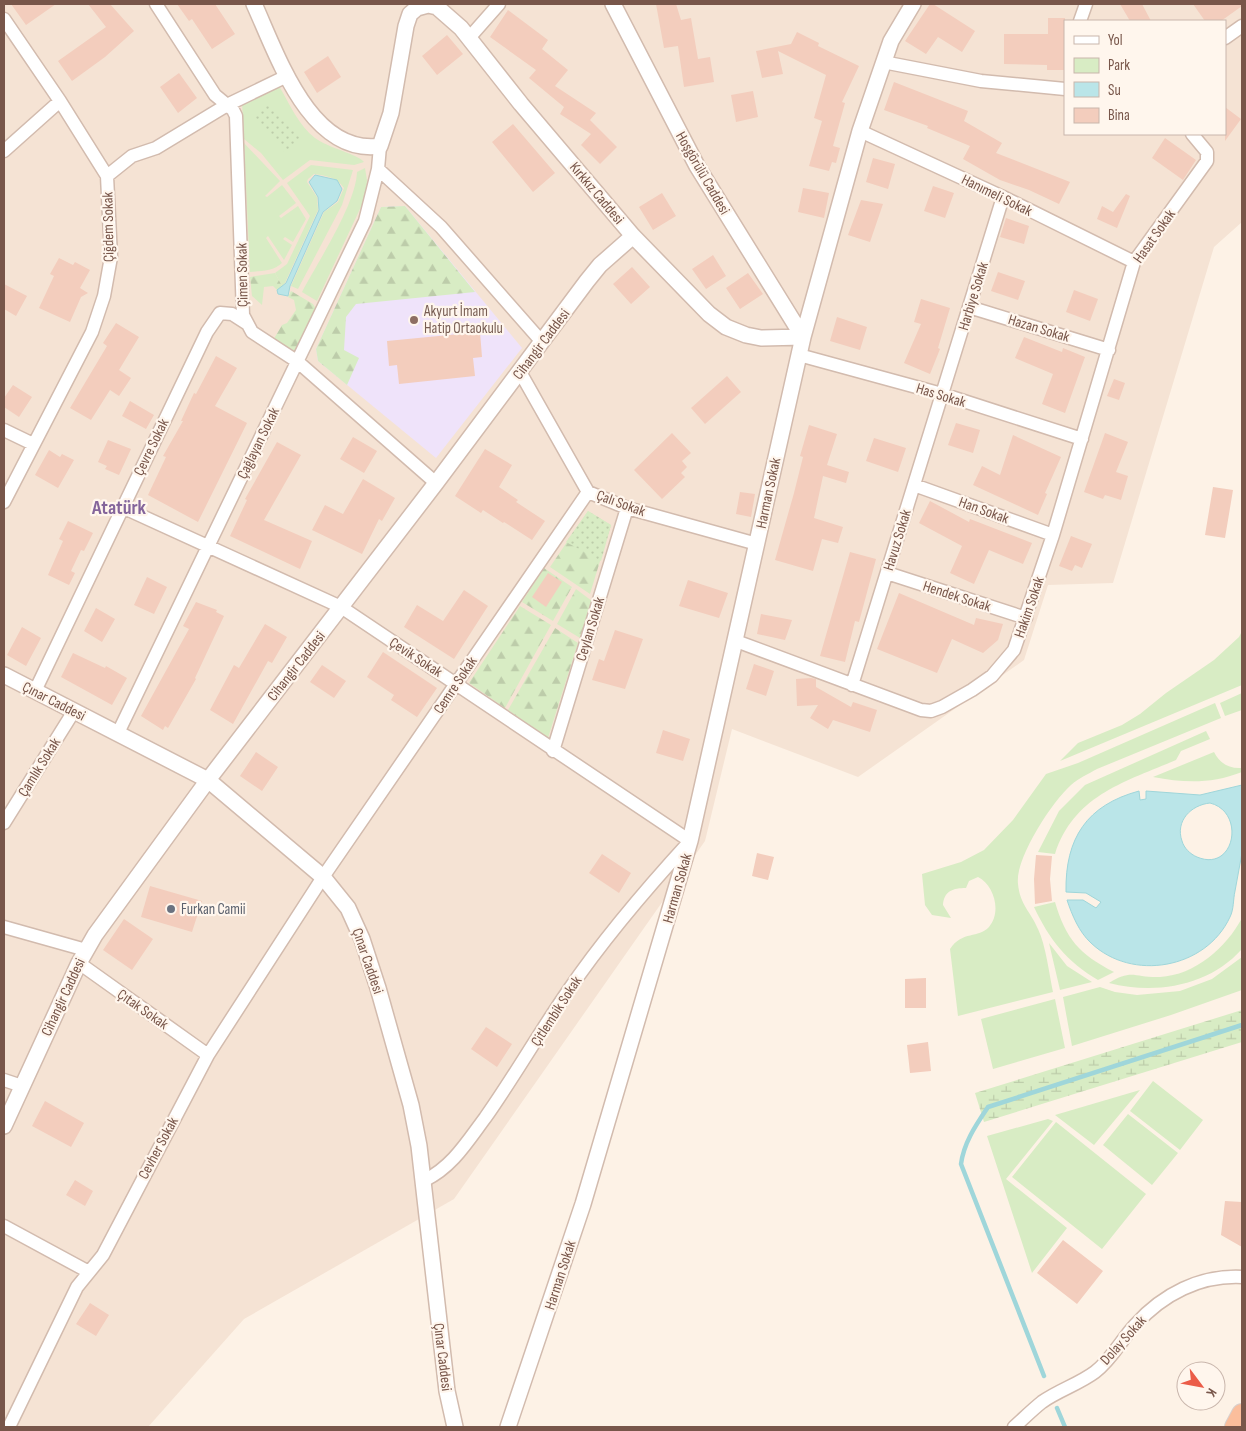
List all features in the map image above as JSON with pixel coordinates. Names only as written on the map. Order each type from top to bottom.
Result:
[{"type":"highway","points":[[1235,1427],[1242,1414]]},
{"type":"street","name":"Çimen Sokak","points":[[156,4],[215,94],[233,110],[238,125],[243,315],[246,323],[259,337],[298,362],[436,483]]},
{"type":"street","points":[[254,4],[287,76],[320,126],[351,143],[370,148],[380,146]]},
{"type":"street","points":[[469,38],[499,4]]},
{"type":"street","name":"Hoşgörülü Caddesi","points":[[613,4],[697,166],[803,336]]},
{"type":"street","points":[[803,336],[860,131],[891,41],[913,4]]},
{"type":"street","points":[[1080,20],[1086,4]]},
{"type":"street","name":"Kırkkız Caddesi","points":[[380,146],[394,98],[406,26],[410,14],[417,8],[428,5],[437,6],[469,38],[633,236],[690,296],[726,327],[761,338],[803,336]]},
{"type":"street","name":"Çiğdem Sokak","points":[[4,19],[60,101],[106,176],[111,257],[104,296],[92,332],[4,502]]},
{"type":"street","points":[[1226,37],[1242,26]]},
{"type":"street","points":[[883,62],[981,81],[1064,88]]},
{"type":"street","points":[[106,176],[120,163],[168,141],[192,124],[287,76]]},
{"type":"street","points":[[4,151],[60,101]]},
{"type":"street","name":"Hanımeli Sokak","points":[[860,131],[1004,197],[1134,262]]},
{"type":"street","name":"Hasat Sokak","points":[[1109,350],[1134,262],[1207,161],[1207,152],[1193,135]]},
{"type":"street","name":"Çağlayan Sokak","points":[[118,733],[365,221],[378,169],[380,146]]},
{"type":"street","points":[[378,169],[441,227],[542,342]]},
{"type":"street","name":"Harbiye Sokak","points":[[942,394],[1004,197]]},
{"type":"street","name":"Cihangir Caddesi","points":[[4,1126],[82,956],[208,780],[341,608],[600,265],[633,236]]},
{"type":"street","name":"Hazan Sokak","points":[[969,307],[1109,350]]},
{"type":"street","name":"Çevre Sokak","points":[[36,691],[122,508],[216,318],[225,312],[246,323]]},
{"type":"street","name":"Harman Sokak","points":[[508,1427],[583,1204],[690,841],[803,336]]},
{"type":"street","name":"Hakim Sokak","points":[[736,640],[852,686],[921,710],[931,711],[942,708],[972,690],[1003,664],[1014,650],[1053,535],[1109,350]]},
{"type":"street","name":"Has Sokak","points":[[799,354],[942,394],[1082,439]]},
{"type":"street","name":"Çalı Sokak","points":[[520,372],[588,492],[626,508],[757,544]]},
{"type":"street","name":"Havuz Sokak","points":[[852,686],[942,394]]},
{"type":"street","points":[[4,430],[34,444]]},
{"type":"street","name":"Han Sokak","points":[[914,485],[1053,535]]},
{"type":"street","name":"Cemre Sokak","points":[[323,878],[588,492]]},
{"type":"street","name":"Çevik Sokak","points":[[122,508],[341,608],[690,841]]},
{"type":"street","name":"Ceylan Sokak","points":[[553,751],[626,508]]},
{"type":"street","name":"Hendek Sokak","points":[[887,573],[1026,618]]},
{"type":"street","name":"Çınar Caddesi","points":[[4,675],[208,780],[323,878],[348,908],[362,939],[378,988],[410,1105],[425,1180],[447,1391],[455,1427]]},
{"type":"street","name":"Çamlık Sokak","points":[[6,816],[74,711]]},
{"type":"street","name":"Çitlembik Sokak","points":[[425,1180],[446,1167],[458,1155],[507,1087],[569,990],[644,894],[690,841]]},
{"type":"street","name":"Cevher Sokak","points":[[9,1427],[77,1287],[107,1248],[208,1054],[323,878]]},
{"type":"street","name":"Çıtak Sokak","points":[[4,927],[82,956],[208,1054]]},
{"type":"street","points":[[4,1080],[22,1086]]},
{"type":"street","points":[[4,1226],[90,1272]]},
{"type":"street","name":"Dolay Sokak","points":[[1014,1427],[1043,1402],[1095,1372],[1113,1354],[1134,1325],[1170,1295],[1188,1286],[1212,1279],[1242,1277]]},
{"type":"shaded area","points":[[4,4],[1242,4],[1242,222],[1214,247],[1113,583],[1048,585],[1024,660],[858,777],[732,729],[705,841],[454,1199],[244,1319],[148,1427],[4,1427]]},
{"type":"shaded area","name":"Akyurt İmam Hatip Ortaokulu","points":[[405,206],[522,348],[436,458],[318,361],[316,349],[381,207]]},
{"type":"green space","points":[[279,86],[295,114],[309,133],[321,142],[356,156],[364,162],[354,165],[310,160],[283,180],[261,153],[244,139],[242,103]]},
{"type":"green space","points":[[269,103],[301,139],[285,153],[254,116]]},
{"type":"green space","points":[[244,143],[280,181],[265,196],[267,197],[282,185],[296,203],[279,216],[281,218],[298,206],[306,219],[293,242],[285,237],[283,239],[292,245],[284,260],[268,236],[266,238],[282,263],[279,266],[250,272]]},
{"type":"green space","points":[[311,165],[353,170],[342,205],[298,289],[291,286],[324,212],[338,202],[344,188],[338,181],[328,176],[314,174],[308,179],[307,182],[317,197],[318,210],[282,286],[275,273],[287,264],[310,216],[287,183]]},
{"type":"green space","points":[[365,168],[367,180],[366,196],[317,301],[302,292],[343,216],[355,185],[357,172]]},
{"type":"green space","points":[[405,206],[475,292],[356,304],[346,317],[344,350],[359,358],[347,385],[318,361],[316,349],[381,207]]},
{"type":"green space","points":[[275,273],[282,286],[277,290],[273,286],[264,287],[262,305],[252,296],[250,277]]},
{"type":"green space","points":[[291,291],[313,304],[317,311],[295,351],[272,342],[282,325],[287,323],[296,310],[294,300],[288,297]]},
{"type":"green space","points":[[588,511],[611,525],[590,594],[550,567]]},
{"type":"green space","points":[[588,511],[611,525],[601,561],[566,542]]},
{"type":"green space","points":[[544,568],[572,587],[553,621],[522,602]]},
{"type":"green space","points":[[576,589],[592,601],[580,638],[557,624]]},
{"type":"green space","points":[[520,606],[551,625],[505,708],[469,683]]},
{"type":"green space","points":[[555,628],[578,643],[548,738],[508,710]]},
{"type":"green space","points":[[1242,631],[1242,685],[1060,761],[1078,743],[1122,725],[1140,714],[1166,693],[1214,660],[1239,637]]},
{"type":"green space","points":[[1242,693],[1242,710],[1225,716],[1220,703]]},
{"type":"green space","points":[[1215,703],[1221,718],[1097,769],[1077,780],[1063,793],[1045,817],[1028,846],[1022,860],[1018,884],[1023,903],[1041,936],[1053,992],[958,1016],[950,949],[960,939],[985,931],[989,927],[995,914],[994,899],[988,886],[978,877],[969,881],[966,888],[950,891],[945,896],[943,905],[951,918],[932,915],[925,905],[922,874],[961,862],[984,850],[1013,820],[1046,774],[1078,763]]},
{"type":"green space","points":[[1206,731],[1210,739],[1181,751],[1176,760],[1120,784],[1088,804],[1064,834],[1055,854],[1038,852],[1059,811],[1085,785]]},
{"type":"green space","points":[[1214,752],[1222,763],[1233,768],[1242,768],[1242,772],[1220,779],[1198,781],[1153,777]]},
{"type":"green space","points":[[1055,902],[1069,936],[1083,952],[1114,972],[1098,980],[1077,966],[1060,949],[1034,907]]},
{"type":"green space","points":[[1242,918],[1242,949],[1229,962],[1214,972],[1181,984],[1163,987],[1127,987],[1109,983],[1117,978],[1129,975],[1160,977],[1185,971],[1208,958],[1218,949],[1227,940]]},
{"type":"green space","points":[[1049,943],[1067,966],[1092,982],[1060,990]]},
{"type":"green space","points":[[1242,957],[1242,990],[1171,1015],[1072,1046],[1063,997],[1100,987],[1115,992],[1137,995],[1180,991],[1212,979]]},
{"type":"green space","points":[[1055,999],[1065,1048],[993,1069],[981,1019]]},
{"type":"green space","points":[[1242,1010],[1242,1042],[984,1122],[975,1093]]},
{"type":"green space","points":[[1153,1081],[1203,1120],[1180,1150],[1130,1111]]},
{"type":"green space","points":[[1140,1090],[1094,1145],[1055,1115]]},
{"type":"green space","points":[[1128,1114],[1178,1153],[1152,1185],[1103,1145]]},
{"type":"green space","points":[[1048,1119],[1053,1121],[1006,1179],[1067,1228],[1032,1273],[987,1136]]},
{"type":"green space","points":[[1056,1122],[1146,1194],[1102,1249],[1012,1177]]},
{"type":"water","points":[[315,175],[337,180],[342,189],[337,201],[323,212],[290,286],[288,296],[278,294],[277,290],[286,283],[319,210],[318,197],[309,182]]},
{"type":"water","points":[[1242,785],[1243,846],[1230,917],[1219,935],[1204,948],[1186,958],[1167,964],[1147,966],[1127,963],[1108,955],[1091,943],[1079,929],[1067,900],[1083,900],[1096,908],[1101,902],[1086,893],[1066,892],[1070,855],[1075,840],[1083,826],[1106,805],[1121,797],[1139,791],[1140,800],[1146,799],[1146,791],[1200,795]],"holes":[[[1210,803],[1221,809],[1228,817],[1232,828],[1231,839],[1227,849],[1220,857],[1210,860],[1194,856],[1186,848],[1180,834],[1186,815],[1203,804]]]},
{"type":"building","points":[[11,4],[56,4],[26,25]]},
{"type":"building","points":[[88,4],[110,4],[134,31],[105,57],[72,81],[58,61],[106,27]]},
{"type":"building","points":[[177,4],[215,4],[235,34],[212,49],[192,19],[189,21]]},
{"type":"building","points":[[656,4],[676,4],[681,20],[691,18],[698,59],[710,57],[714,82],[684,87],[678,46],[664,48]]},
{"type":"building","points":[[930,4],[933,4],[975,31],[962,52],[938,37],[926,54],[905,41]]},
{"type":"building","points":[[1120,4],[1142,4],[1150,20],[1129,20]]},
{"type":"building","points":[[1193,4],[1242,4],[1242,6],[1222,20],[1204,20]]},
{"type":"building","points":[[508,10],[548,40],[542,49],[568,70],[555,86],[596,113],[590,120],[617,147],[600,164],[581,145],[591,134],[560,114],[564,107],[529,78],[536,70],[490,37]]},
{"type":"building","points":[[1048,18],[1065,18],[1064,70],[1047,70],[1047,65],[1004,64],[1004,34],[1048,34]]},
{"type":"building","points":[[797,32],[819,43],[818,46],[859,66],[842,102],[845,103],[833,146],[840,148],[836,163],[832,162],[829,171],[809,166],[822,121],[814,118],[826,75],[778,51],[783,74],[762,78],[756,51],[791,44]]},
{"type":"building","points":[[447,35],[463,54],[437,75],[422,56]]},
{"type":"building","points":[[328,56],[341,77],[317,93],[304,72]]},
{"type":"building","points":[[179,73],[197,98],[178,113],[160,87]]},
{"type":"building","points":[[894,82],[968,111],[964,121],[1002,143],[996,153],[1070,182],[1059,204],[1029,190],[1000,180],[963,159],[970,146],[927,128],[928,126],[884,110]]},
{"type":"building","points":[[753,91],[758,117],[736,122],[731,95]]},
{"type":"building","points":[[1226,108],[1241,119],[1225,141],[1226,135]]},
{"type":"building","points":[[513,124],[555,173],[533,192],[492,142]]},
{"type":"building","points":[[1165,138],[1196,160],[1183,180],[1152,158]]},
{"type":"building","points":[[873,158],[895,164],[888,189],[866,182]]},
{"type":"building","points":[[933,186],[954,193],[945,218],[924,211]]},
{"type":"building","points":[[803,188],[829,193],[824,218],[798,212]]},
{"type":"building","points":[[662,193],[676,216],[653,230],[639,207]]},
{"type":"building","points":[[1126,194],[1130,196],[1117,228],[1097,219],[1102,206],[1113,212]]},
{"type":"building","points":[[861,200],[883,204],[870,242],[848,235]]},
{"type":"building","points":[[1006,218],[1029,226],[1024,244],[1000,237]]},
{"type":"building","points":[[713,255],[726,276],[706,289],[692,269]]},
{"type":"building","points":[[59,258],[73,265],[75,262],[90,270],[80,288],[88,293],[81,297],[70,322],[39,308],[54,276],[50,274]]},
{"type":"building","points":[[632,267],[650,287],[631,304],[613,284]]},
{"type":"building","points":[[998,272],[1025,281],[1018,300],[991,291]]},
{"type":"building","points":[[748,273],[763,294],[740,309],[726,288]]},
{"type":"building","points":[[4,284],[27,296],[16,316],[4,309]]},
{"type":"building","points":[[1074,290],[1098,299],[1090,321],[1066,312]]},
{"type":"building","points":[[921,299],[950,308],[938,348],[940,349],[930,374],[904,363],[921,324],[914,322]]},
{"type":"building","points":[[837,317],[867,327],[860,350],[830,341]]},
{"type":"building","points":[[116,323],[139,337],[119,370],[131,378],[119,396],[110,390],[91,420],[70,408],[107,346],[103,343]]},
{"type":"building","points":[[480,332],[482,357],[473,358],[475,376],[399,384],[397,365],[389,366],[387,341]]},
{"type":"building","points":[[1024,337],[1062,352],[1063,348],[1085,357],[1065,413],[1042,404],[1053,374],[1015,358]]},
{"type":"building","points":[[216,356],[237,368],[215,406],[247,423],[198,522],[148,495],[166,457],[163,456],[183,421],[181,421],[194,393],[196,394]]},
{"type":"building","points":[[727,376],[741,392],[705,424],[691,408]]},
{"type":"building","points":[[1114,379],[1125,383],[1119,400],[1107,396]]},
{"type":"building","points":[[13,385],[32,397],[19,417],[4,407],[4,398]]},
{"type":"building","points":[[130,401],[154,415],[146,429],[122,416]]},
{"type":"building","points":[[956,423],[980,430],[973,453],[948,445]]},
{"type":"building","points":[[809,425],[837,434],[827,465],[849,472],[846,483],[823,476],[814,518],[843,527],[838,543],[822,539],[813,571],[775,560],[794,493],[803,457],[800,456]]},
{"type":"building","points":[[672,433],[691,453],[682,461],[687,467],[681,473],[685,477],[662,499],[634,470]]},
{"type":"building","points":[[1105,433],[1128,442],[1116,472],[1128,476],[1121,500],[1105,495],[1103,499],[1084,492]]},
{"type":"building","points":[[1013,435],[1061,457],[1045,493],[1047,494],[1038,515],[973,485],[982,466],[1000,475]]},
{"type":"building","points":[[353,437],[377,451],[364,473],[340,459]]},
{"type":"building","points":[[874,438],[906,448],[898,472],[866,461]]},
{"type":"building","points":[[108,440],[131,449],[119,475],[105,469],[107,466],[98,462]]},
{"type":"building","points":[[277,442],[301,455],[264,520],[312,541],[300,569],[230,536],[247,500],[245,499]]},
{"type":"building","points":[[485,449],[512,465],[499,487],[518,500],[516,502],[545,521],[532,540],[483,510],[481,513],[455,496]]},
{"type":"building","points":[[49,450],[60,457],[62,454],[74,460],[58,488],[35,475]]},
{"type":"building","points":[[363,479],[395,498],[382,521],[379,519],[362,554],[312,530],[325,505],[343,514]]},
{"type":"building","points":[[1213,487],[1233,490],[1225,538],[1205,535]]},
{"type":"building","points":[[740,492],[755,494],[751,517],[736,514]]},
{"type":"building","points":[[930,501],[969,522],[970,519],[1032,543],[1023,564],[989,550],[974,584],[950,573],[962,546],[919,523]]},
{"type":"building","points":[[68,521],[93,533],[84,551],[81,550],[71,571],[75,573],[69,585],[48,575],[63,541],[59,539]]},
{"type":"building","points":[[1071,536],[1092,544],[1082,568],[1075,565],[1072,571],[1059,566]]},
{"type":"building","points":[[850,552],[876,559],[859,622],[855,621],[845,662],[820,656]]},
{"type":"building","points":[[548,573],[562,582],[546,607],[532,597]]},
{"type":"building","points":[[147,577],[167,587],[154,614],[134,605]]},
{"type":"building","points":[[688,580],[728,593],[719,618],[679,606]]},
{"type":"building","points":[[464,590],[488,606],[454,659],[404,627],[417,605],[443,621]]},
{"type":"building","points":[[899,593],[974,625],[976,618],[1003,624],[998,640],[983,653],[952,639],[937,673],[877,649]]},
{"type":"building","points":[[196,602],[217,610],[216,612],[224,616],[196,679],[168,728],[165,726],[163,730],[141,716],[189,629],[183,626]]},
{"type":"building","points":[[96,608],[115,619],[102,642],[84,631]]},
{"type":"building","points":[[761,614],[792,620],[785,640],[757,634]]},
{"type":"building","points":[[265,624],[287,637],[272,663],[268,661],[233,724],[210,710],[234,665],[239,668]]},
{"type":"building","points":[[22,627],[41,638],[26,666],[7,655]]},
{"type":"building","points":[[615,630],[643,639],[625,689],[592,680],[599,659],[604,661]]},
{"type":"building","points":[[383,652],[437,688],[417,717],[391,700],[394,695],[367,677]]},
{"type":"building","points":[[73,653],[105,668],[106,666],[127,678],[112,705],[61,677]]},
{"type":"building","points":[[754,664],[774,671],[766,696],[746,689]]},
{"type":"building","points":[[322,665],[346,681],[334,698],[310,682]]},
{"type":"building","points":[[796,679],[816,679],[816,687],[851,707],[853,702],[877,710],[870,732],[833,720],[828,729],[810,718],[818,705],[797,706]]},
{"type":"building","points":[[663,730],[690,739],[683,761],[656,753]]},
{"type":"building","points":[[256,752],[278,767],[262,791],[240,776]]},
{"type":"building","points":[[757,853],[774,857],[768,880],[752,876]]},
{"type":"building","points":[[602,854],[631,873],[619,893],[589,873]]},
{"type":"building","points":[[1036,855],[1052,856],[1050,879],[1052,901],[1035,904],[1034,879]]},
{"type":"building","name":"Furkan Camii","points":[[150,886],[202,901],[192,932],[141,917]]},
{"type":"building","points":[[124,919],[153,939],[132,970],[103,950]]},
{"type":"building","points":[[926,978],[926,1008],[905,1008],[905,979]]},
{"type":"building","points":[[486,1027],[512,1044],[497,1067],[471,1049]]},
{"type":"building","points":[[928,1042],[931,1071],[910,1073],[907,1045]]},
{"type":"building","points":[[45,1101],[84,1123],[71,1147],[32,1126]]},
{"type":"building","points":[[75,1180],[93,1191],[85,1206],[66,1195]]},
{"type":"building","points":[[1225,1201],[1242,1202],[1242,1247],[1221,1235]]},
{"type":"building","points":[[1063,1240],[1103,1271],[1077,1304],[1037,1273]]},
{"type":"building","points":[[90,1303],[109,1315],[96,1336],[76,1324]]},
{"type":"waterway","points":[[1044,1376],[961,1164],[965,1148],[975,1127],[988,1107],[1242,1025]]},
{"type":"waterway","points":[[1057,1408],[1065,1427]]},
{"type":"place","name":"Akyurt İmam Hatip Ortaokulu","points":[[414,320]]},
{"type":"place","name":"Furkan Camii","points":[[171,909]]},
{"type":"district","name":"Atatürk","points":[[119,507]]}]
